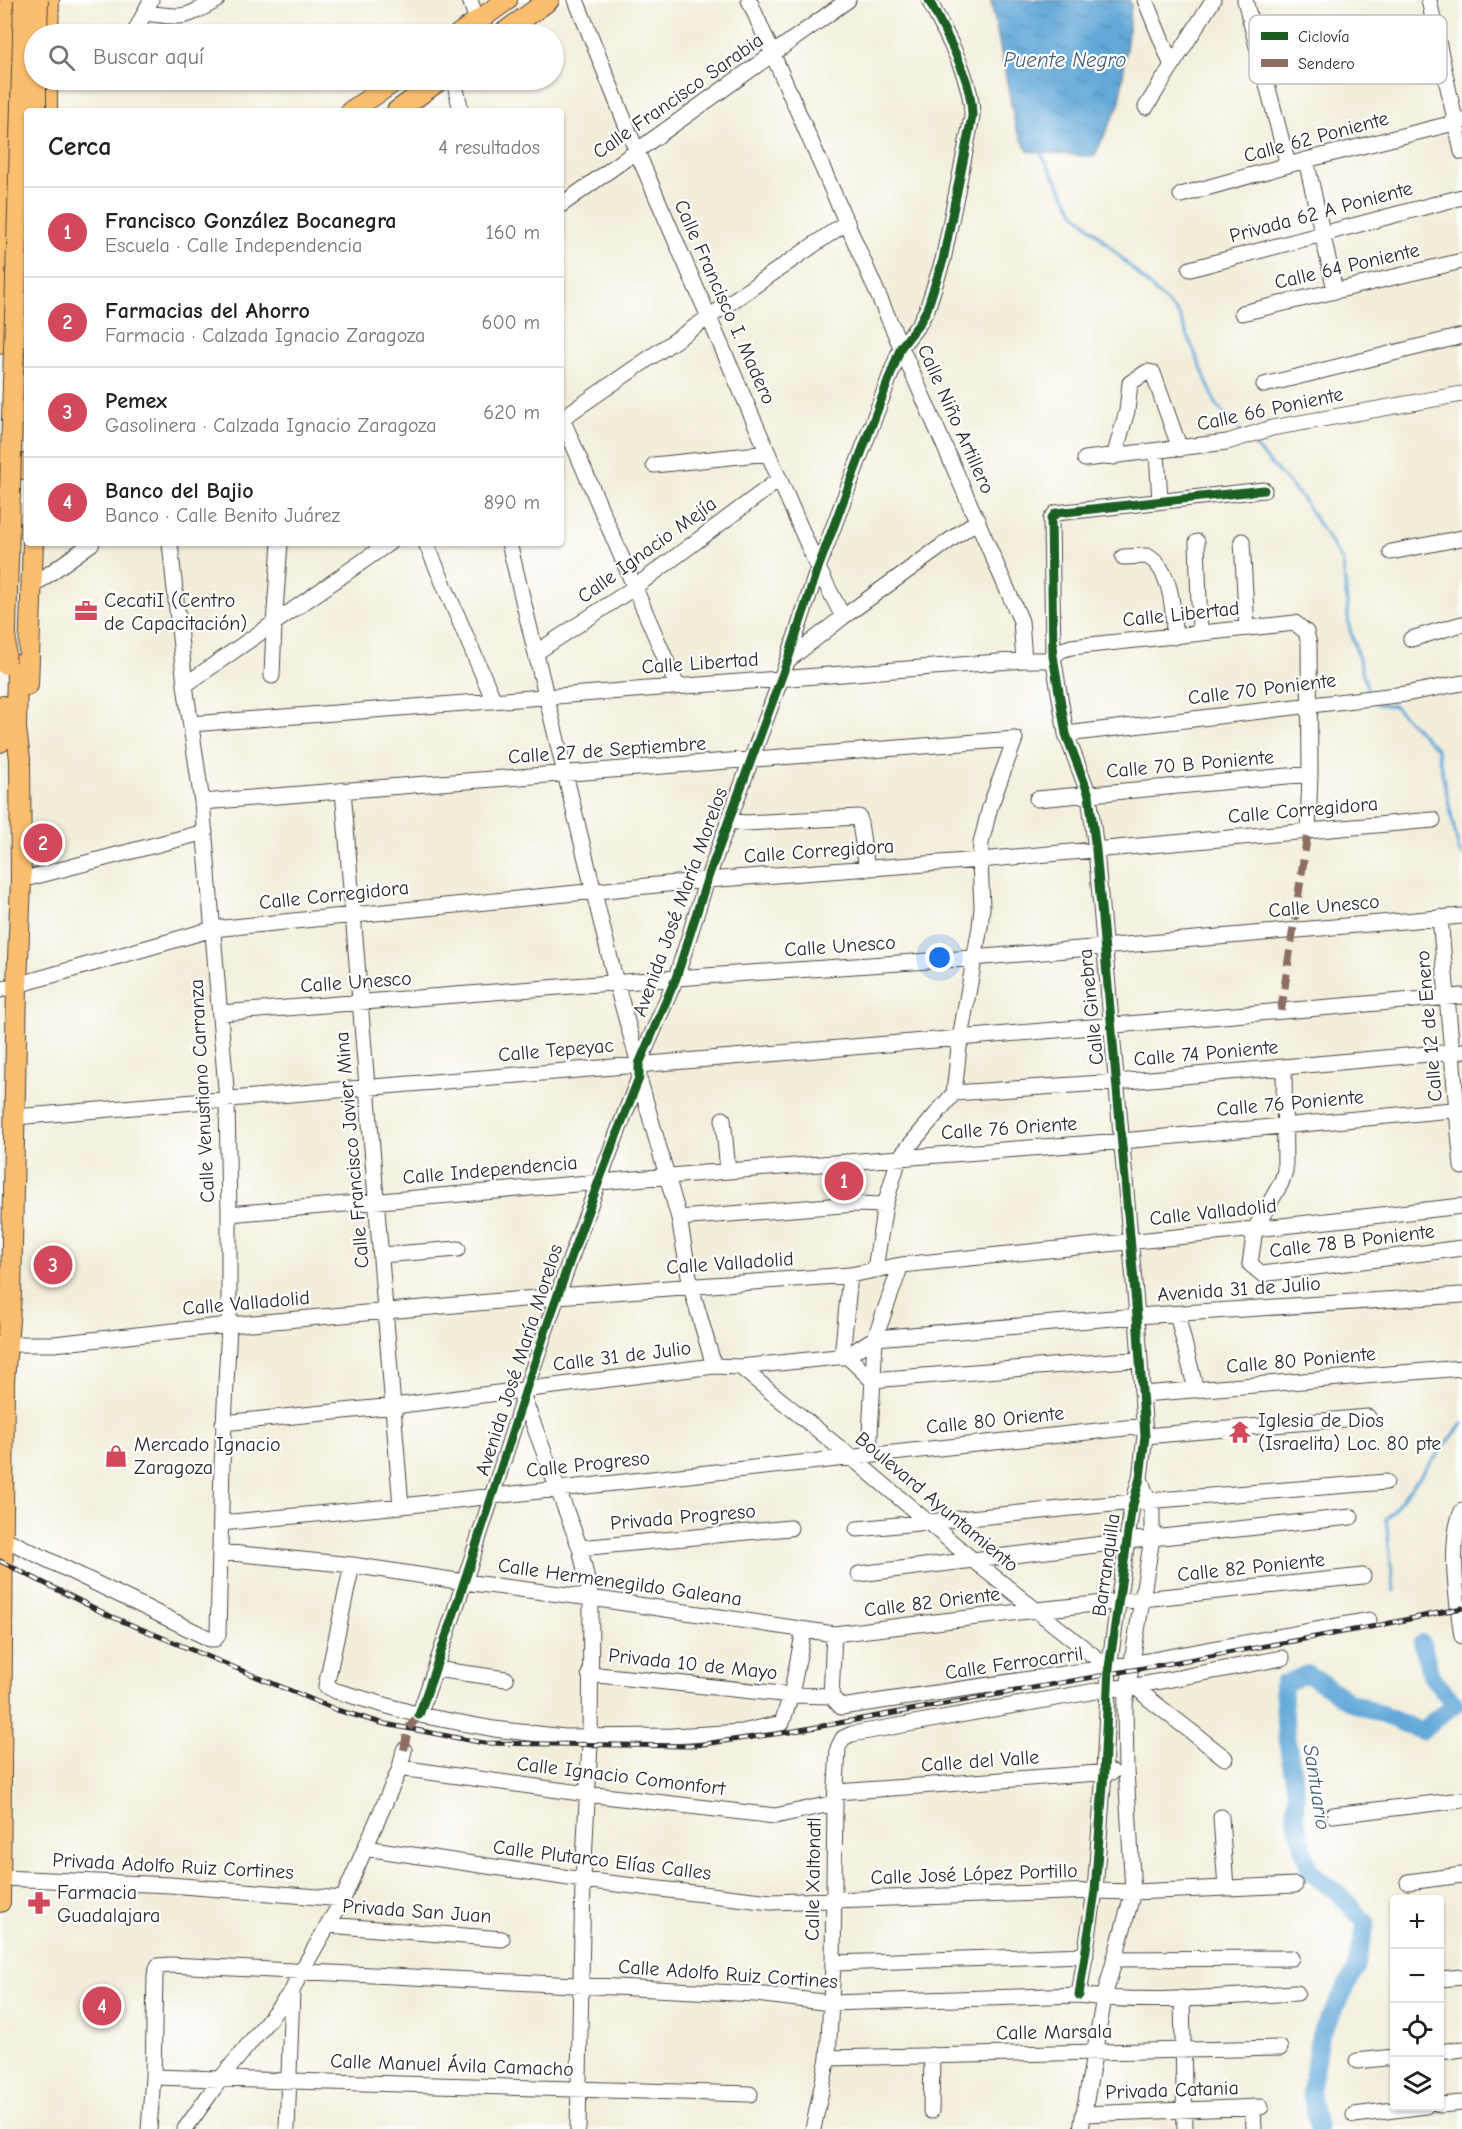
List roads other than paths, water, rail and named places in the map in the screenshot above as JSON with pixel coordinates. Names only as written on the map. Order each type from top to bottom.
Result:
[{"type":"main road","points":[[0,1902],[2,1878],[2,1377],[3,1344],[11,1295],[15,1117],[8,988],[21,880],[20,759],[11,664],[24,0]]},
{"type":"main road","points":[[38,0],[45,24]]},
{"type":"main road","points":[[48,24],[49,0]]},
{"type":"main road","points":[[473,24],[507,0]]},
{"type":"main road","points":[[516,24],[549,0]]},
{"type":"main road","points":[[0,344],[4,87],[9,61],[7,14]]},
{"type":"main road","points":[[9,61],[16,68],[24,69]]},
{"type":"main road","points":[[4,87],[17,75],[24,75]]},
{"type":"main road","points":[[355,108],[382,90]]},
{"type":"main road","points":[[403,108],[427,90]]},
{"type":"main road","points":[[2,233],[15,242],[24,240]]},
{"type":"main road","points":[[0,326],[24,312]]},
{"type":"main road","points":[[0,357],[24,345]]},
{"type":"main road","points":[[0,742],[11,664],[24,420]]},
{"type":"main road","points":[[0,470],[12,461],[24,467]]},
{"type":"main road","points":[[20,759],[27,729],[33,546]]},
{"type":"street","points":[[139,24],[148,6],[180,18],[194,14],[217,0]]},
{"type":"street","points":[[470,0],[477,21]]},
{"type":"street","name":"Calle Francisco I. Madero","points":[[576,0],[637,152],[818,568],[843,617]]},
{"type":"street","name":"Calle Niño Artillero","points":[[749,0],[1021,621],[1024,660]]},
{"type":"street","name":"Calle Francisco Sarabia","points":[[564,203],[848,0]]},
{"type":"street","name":"Avenida José María Morelos","points":[[419,1715],[557,1296],[639,1071],[676,978],[707,880],[787,662],[818,568],[901,347],[919,324],[927,309],[943,261],[972,117],[972,102],[967,83],[929,0]]},
{"type":"street","points":[[1144,0],[1172,66]]},
{"type":"street","points":[[1146,107],[1213,0]]},
{"type":"street","points":[[1245,0],[1249,15]]},
{"type":"street","points":[[1429,0],[1433,15]]},
{"type":"street","points":[[7,14],[29,24]]},
{"type":"street","points":[[1447,73],[1459,122],[1462,152]]},
{"type":"street","points":[[1267,84],[1288,165]]},
{"type":"street","points":[[394,90],[399,108]]},
{"type":"street","points":[[456,90],[460,108]]},
{"type":"street","name":"Calle 62 Poniente","points":[[1181,195],[1306,160],[1459,122]]},
{"type":"street","points":[[1306,160],[1335,290]]},
{"type":"street","name":"Privada 62 A Poniente","points":[[1190,269],[1462,197]]},
{"type":"street","points":[[564,416],[847,222]]},
{"type":"street","name":"Calle 64 Poniente","points":[[1242,313],[1462,261]]},
{"type":"street","points":[[1264,385],[1462,336]]},
{"type":"street","points":[[1114,457],[1127,411],[1130,383],[1147,372],[1153,373],[1180,449]]},
{"type":"street","name":"Calle 66 Poniente","points":[[1085,459],[1227,442],[1272,428],[1462,394]]},
{"type":"street","points":[[564,425],[677,686]]},
{"type":"street","points":[[1157,452],[1160,501],[1264,490]]},
{"type":"street","points":[[654,465],[768,453]]},
{"type":"street","name":"Calle Ignacio Mejía","points":[[537,652],[635,586],[780,479]]},
{"type":"street","name":"Calle Ginebra","points":[[1133,1502],[1140,1478],[1145,1431],[1137,1316],[1096,850],[1089,795],[1066,734],[1053,656],[1051,519],[1056,513],[1160,501]]},
{"type":"street","points":[[787,662],[843,617],[978,520]]},
{"type":"street","points":[[1391,552],[1462,538]]},
{"type":"street","points":[[1242,541],[1247,628]]},
{"type":"street","points":[[1197,542],[1200,633]]},
{"type":"street","points":[[31,586],[88,546]]},
{"type":"street","name":"Calle Venustiano Carranza","points":[[3,1538],[210,1639],[215,1639],[218,1635],[223,1423],[229,1325],[227,1100],[202,802],[185,686],[170,546]]},
{"type":"street","points":[[272,676],[280,546]]},
{"type":"street","points":[[185,686],[385,546]]},
{"type":"street","points":[[427,546],[494,701]]},
{"type":"street","points":[[510,546],[548,695],[616,983],[679,1218],[691,1287],[714,1366]]},
{"type":"street","points":[[1123,557],[1147,556],[1157,563],[1168,588],[1174,614],[1174,637]]},
{"type":"street","name":"Calle 70 Poniente","points":[[1281,624],[1295,623],[1306,632],[1309,644],[1308,830]]},
{"type":"street","name":"Calle Libertad","points":[[191,724],[548,695],[1024,660],[1042,661],[1062,650],[1071,648],[1281,624]]},
{"type":"street","points":[[1411,639],[1462,624]]},
{"type":"street","name":"Calle 70 Poniente","points":[[1066,734],[1405,694],[1462,683]]},
{"type":"street","name":"Calle 27 de Septiembre","points":[[202,802],[1016,740],[990,807],[981,843],[980,860]]},
{"type":"street","name":"Calle 70 B Poniente","points":[[1037,799],[1310,774]]},
{"type":"street","name":"Calle Francisco Javier Mina","points":[[343,790],[401,1506]]},
{"type":"street","points":[[729,821],[745,823],[859,817],[867,869]]},
{"type":"street","name":"Calle Corregidora","points":[[8,988],[213,929],[594,890],[980,860],[1433,820]]},
{"type":"street","points":[[21,880],[205,832]]},
{"type":"street","points":[[874,1269],[885,1205],[898,1158],[954,1093],[960,1038],[982,908],[980,860]]},
{"type":"street","name":"Calle Unesco","points":[[221,1013],[973,958],[1462,916]]},
{"type":"street","name":"Calle 12 de Enero","points":[[1440,917],[1455,997],[1462,1167]]},
{"type":"street","name":"Calle 74 Poniente","points":[[960,1038],[1455,997]]},
{"type":"street","name":"Calle Tepeyac","points":[[15,1117],[368,1086],[639,1071],[960,1038]]},
{"type":"street","name":"Calle 74 Poniente","points":[[954,1093],[1117,1082],[1457,1051]]},
{"type":"street","points":[[1255,1230],[1283,1177],[1286,1124],[1284,1067]]},
{"type":"street","name":"Calle 76 Poniente","points":[[1122,1141],[1460,1109]]},
{"type":"street","points":[[723,1119],[728,1171]]},
{"type":"street","name":"Calle 76 Oriente","points":[[898,1158],[1122,1141]]},
{"type":"street","name":"Calle Independencia","points":[[229,1214],[898,1158]]},
{"type":"street","points":[[679,1218],[855,1204],[885,1205]]},
{"type":"street","name":"Calle Valladolid","points":[[3,1344],[54,1344],[229,1325],[557,1296],[850,1275],[902,1265],[1255,1230],[1462,1206]]},
{"type":"street","name":"Calle 78 B Poniente","points":[[1255,1230],[1250,1264],[1262,1274],[1462,1248]]},
{"type":"street","points":[[381,1255],[458,1249]]},
{"type":"street","points":[[869,1455],[875,1338],[902,1265]]},
{"type":"street","points":[[850,1275],[844,1356],[872,1380],[1140,1359]]},
{"type":"street","name":"Avenida 31 de Julio","points":[[875,1338],[1137,1316],[1462,1296]]},
{"type":"street","points":[[1177,1314],[1196,1390]]},
{"type":"street","name":"Calle 31 de Julio","points":[[223,1423],[525,1394],[714,1366],[740,1367],[844,1356],[875,1338]]},
{"type":"street","name":"Boulevard Ayuntamiento","points":[[740,1367],[851,1457],[927,1523],[1109,1668]]},
{"type":"street","name":"Calle 80 Poniente","points":[[1143,1394],[1462,1368]]},
{"type":"street","points":[[525,1394],[557,1489],[580,1548],[591,1598],[590,1736],[583,1880],[578,2129]]},
{"type":"street","name":"Calle 80 Oriente","points":[[851,1457],[1145,1431],[1368,1418]]},
{"type":"street","name":"Calle Progreso","points":[[221,1523],[401,1506],[851,1457]]},
{"type":"street","name":"Calle Ginebra","points":[[1082,2122],[1104,1998],[1133,1892],[1125,1705],[1131,1686],[1131,1664],[1152,1538],[1152,1512],[1140,1478]]},
{"type":"street","points":[[857,1529],[1133,1502],[1386,1482]]},
{"type":"street","name":"Barranquilla","points":[[1079,1995],[1095,1891],[1109,1668],[1133,1502]]},
{"type":"street","points":[[1462,1511],[1457,1522],[1456,1558],[1457,1599],[1462,1636]]},
{"type":"street","points":[[859,1575],[1152,1538],[1351,1517]]},
{"type":"street","name":"Privada Progreso","points":[[580,1548],[789,1528]]},
{"type":"street","name":"Calle Hermenegildo Galeana","points":[[221,1552],[352,1565],[834,1634]]},
{"type":"street","points":[[352,1565],[326,1686],[419,1715],[494,1729],[565,1737],[672,1736],[730,1733],[782,1723],[791,1695],[804,1630]]},
{"type":"street","name":"Calle 82 Poniente","points":[[1143,1599],[1363,1576]]},
{"type":"street","name":"Calle 82 Oriente","points":[[834,1634],[1143,1599]]},
{"type":"street","name":"Calle Ferrocarril","points":[[791,1695],[836,1701],[1109,1668],[1369,1620]]},
{"type":"street","points":[[834,1634],[836,1701]]},
{"type":"street","points":[[1107,1689],[1282,1658]]},
{"type":"street","points":[[435,1670],[506,1680]]},
{"type":"street","name":"Privada 10 de Mayo","points":[[589,1674],[791,1695]]},
{"type":"street","points":[[1131,1686],[1225,1758]]},
{"type":"street","name":"Calle Xaltonatl","points":[[813,2129],[828,2058],[835,1901],[838,1748],[843,1738],[852,1734],[1107,1689]]},
{"type":"street","points":[[185,2129],[222,2078],[292,1991],[343,1899],[400,1768],[404,1750]]},
{"type":"street","name":"Calle Ignacio Comonfort","points":[[400,1768],[587,1794],[775,1816],[836,1798]]},
{"type":"street","name":"Calle del Valle","points":[[836,1798],[1126,1770]]},
{"type":"street","points":[[1333,1815],[1462,1800]]},
{"type":"street","points":[[1221,1817],[1226,1888]]},
{"type":"street","name":"Calle Plutarco Elías Calles","points":[[364,1848],[583,1880],[771,1902],[835,1901]]},
{"type":"street","points":[[1408,1882],[1462,1875]]},
{"type":"street","name":"Privada Adolfo Ruiz Cortines","points":[[2,1878],[181,1885],[343,1899]]},
{"type":"street","name":"Calle José López Portillo","points":[[835,1901],[1295,1885]]},
{"type":"street","name":"Privada San Juan","points":[[328,1925],[502,1939]]},
{"type":"street","points":[[833,1963],[1086,1955]]},
{"type":"street","points":[[1114,1959],[1291,1958]]},
{"type":"street","name":"Calle Adolfo Ruiz Cortines","points":[[153,2077],[155,1975],[158,1966],[170,1965],[756,1994],[831,2003],[1079,1995],[1104,1998],[1182,1998],[1297,1994]]},
{"type":"street","points":[[1444,1979],[1462,1977]]},
{"type":"street","points":[[286,2129],[292,1991]]},
{"type":"street","points":[[1182,1998],[1185,2129]]},
{"type":"street","name":"Calle Marsala","points":[[828,2058],[1094,2054],[1280,2048]]},
{"type":"street","points":[[1444,2051],[1462,2049]]},
{"type":"street","points":[[931,2111],[932,2055]]},
{"type":"street","points":[[1357,2061],[1390,2058]]},
{"type":"street","points":[[149,2129],[153,2077]]},
{"type":"street","name":"Calle Manuel Ávila Camacho","points":[[153,2077],[750,2094]]},
{"type":"street","points":[[1444,2105],[1462,2103]]},
{"type":"street","name":"Privada Catania","points":[[1082,2122],[1257,2107],[1254,2129]]},
{"type":"street","points":[[1353,2115],[1390,2110]]},
{"type":"water","name":"Puente Negro","points":[[991,0],[1129,0],[1131,5],[1120,102],[1094,157],[1028,151],[1016,128]]},
{"type":"waterway","points":[[1039,150],[1074,211],[1179,315],[1217,406],[1242,433]]},
{"type":"waterway","points":[[1249,440],[1302,498],[1343,562],[1349,626],[1369,694]]},
{"type":"waterway","points":[[1377,704],[1394,706],[1437,749],[1459,851],[1462,855]]},
{"type":"waterway","points":[[1394,1591],[1386,1519],[1462,1424]]},
{"type":"waterway","name":"Santuario","points":[[1318,2129],[1311,2092],[1320,2035],[1356,1969],[1366,1923],[1338,1893],[1310,1872],[1295,1816],[1296,1791],[1286,1735],[1283,1684],[1308,1674],[1349,1701],[1421,1731],[1455,1704],[1431,1676],[1422,1643]]},
{"type":"railway","points":[[0,1561],[110,1616],[337,1710],[385,1724],[484,1743],[689,1746],[789,1732],[1376,1626],[1462,1608]]},
{"type":"place","name":"CecatiI (Centro de Capacitación)","points":[[86,611]]},
{"type":"place","name":"Farmacias del Ahorro","points":[[43,843]]},
{"type":"place","name":"Francisco González Bocanegra","points":[[844,1181]]},
{"type":"place","name":"Pemex","points":[[53,1265]]},
{"type":"place","name":"Iglesia de Dios (Israelita) Loc. 80 pte","points":[[1240,1432]]},
{"type":"place","name":"Mercado Ignacio Zaragoza","points":[[116,1456]]},
{"type":"place","name":"Farmacia Guadalajara","points":[[39,1903]]},
{"type":"place","name":"Banco del Bajio","points":[[102,2006]]}]
